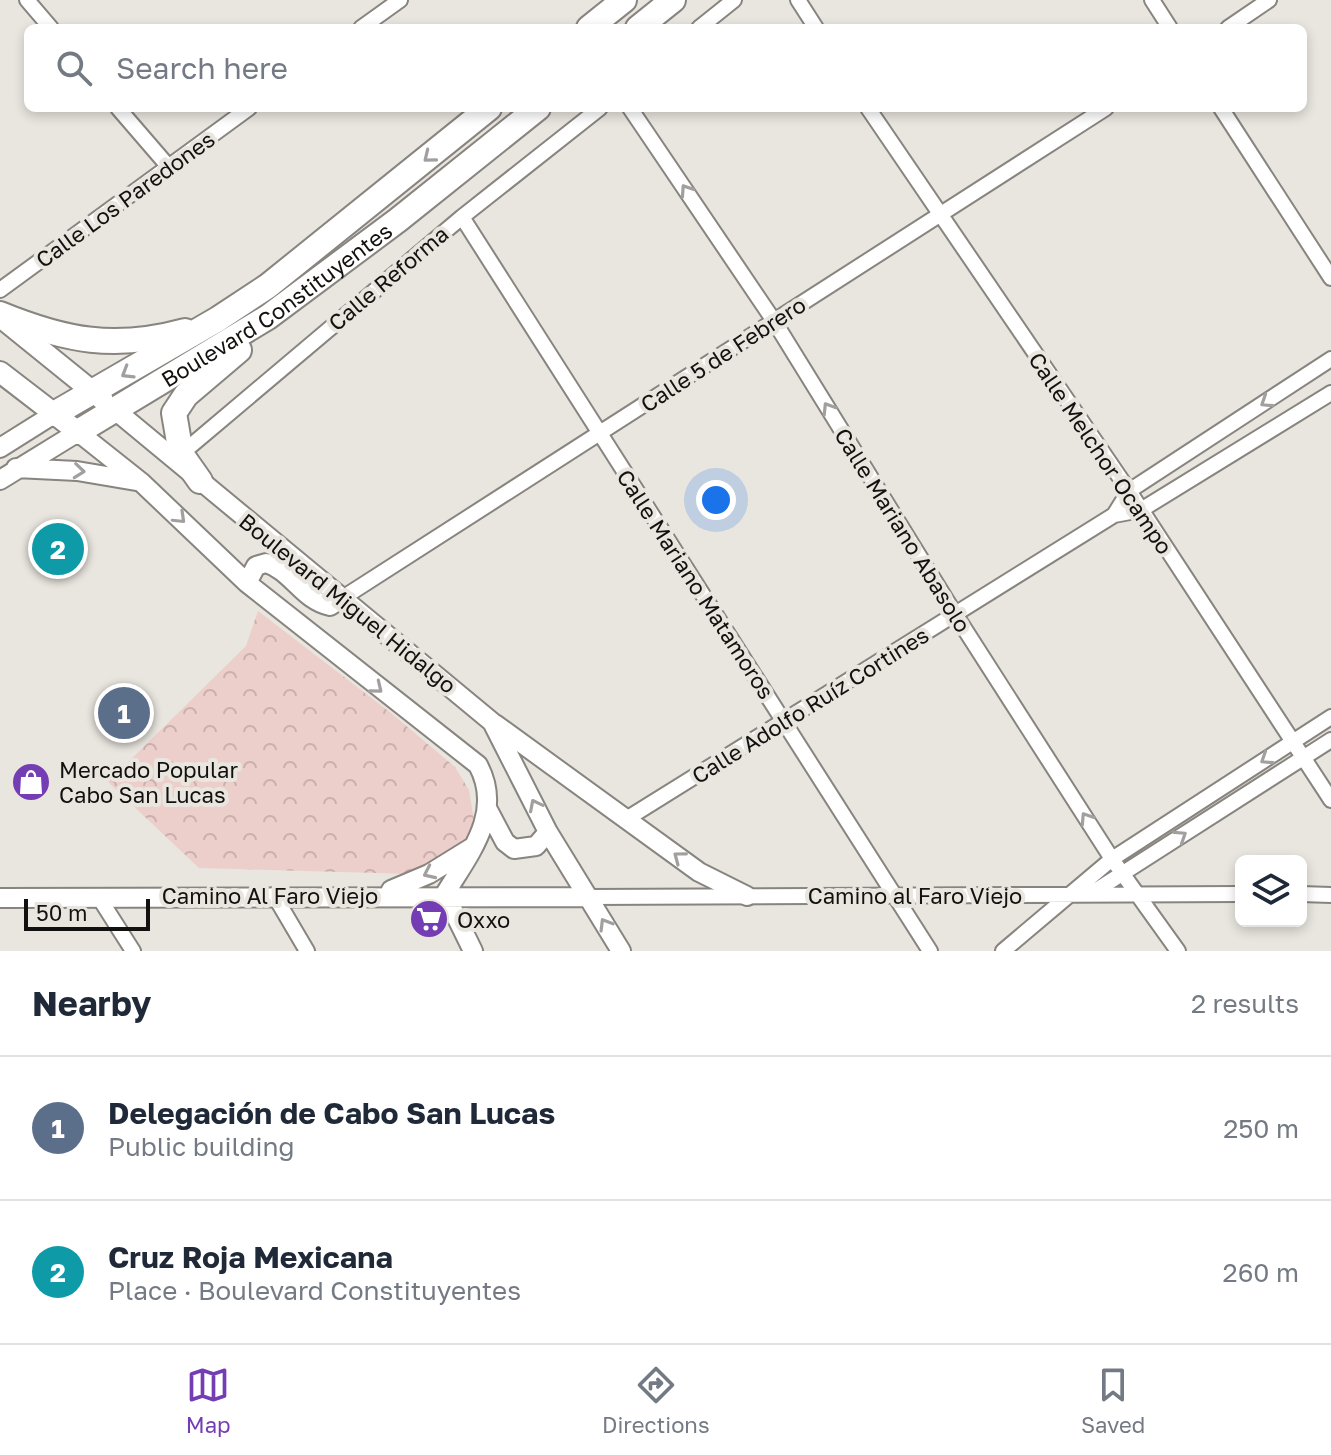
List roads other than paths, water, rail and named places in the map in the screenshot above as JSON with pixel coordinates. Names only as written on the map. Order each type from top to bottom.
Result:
[{"type":"highway","points":[[594,24],[624,0]]},
{"type":"highway","points":[[643,24],[673,0]]},
{"type":"highway","name":"Boulevard Constituyentes","points":[[54,414],[218,319],[268,286],[484,112]]},
{"type":"highway","name":"Boulevard Constituyentes","points":[[78,432],[214,352],[324,277],[533,112]]},
{"type":"highway","points":[[200,481],[181,454],[174,421],[180,402],[324,277]]},
{"type":"highway","points":[[0,316],[59,337],[111,343],[170,335],[218,319]]},
{"type":"main road","name":"Boulevard Miguel Hidalgo","points":[[0,316],[492,722],[548,832],[621,951]]},
{"type":"main road","name":"Boulevard Miguel Hidalgo","points":[[0,372],[141,482],[247,583],[478,765],[488,789],[488,810]]},
{"type":"main road","name":"Boulevard Constituyentes","points":[[0,448],[54,414]]},
{"type":"main road","name":"Boulevard Constituyentes","points":[[0,480],[78,432]]},
{"type":"main road","points":[[16,468],[77,471],[141,482]]},
{"type":"main road","points":[[247,583],[256,566],[266,563],[275,566],[315,602],[330,606],[341,599]]},
{"type":"main road","points":[[492,722],[699,872],[747,896]]},
{"type":"main road","points":[[488,810],[505,842],[514,849],[536,846],[548,832]]},
{"type":"main road","points":[[469,944],[445,894],[473,847],[488,810]]},
{"type":"main road","points":[[382,894],[429,874],[473,847]]},
{"type":"main road","name":"Camino Al Faro Viejo","points":[[0,898],[382,894],[588,897]]},
{"type":"street","points":[[27,0],[48,24]]},
{"type":"street","points":[[367,24],[400,0]]},
{"type":"street","points":[[704,24],[734,0]]},
{"type":"street","points":[[798,0],[813,24]]},
{"type":"street","points":[[1152,0],[1167,24]]},
{"type":"street","points":[[1234,24],[1269,0]]},
{"type":"street","points":[[121,112],[168,166]]},
{"type":"street","name":"Calle Los Paredones","points":[[0,290],[243,112]]},
{"type":"street","name":"Calle Reforma","points":[[181,454],[462,217],[595,112]]},
{"type":"street","name":"Calle Mariano Abasolo","points":[[633,112],[774,321],[955,614],[1112,859],[1141,895],[1178,951]]},
{"type":"street","name":"Calle Melchor Ocampo","points":[[871,112],[938,216],[1129,491],[1331,800]]},
{"type":"street","name":"Calle 5 de Febrero","points":[[341,599],[1100,112]]},
{"type":"street","points":[[1224,112],[1331,278]]},
{"type":"street","name":"Calle Mariano Matamoros","points":[[462,217],[930,951]]},
{"type":"street","name":"Calle Adolfo Ruíz Cortines","points":[[1114,515],[1129,491],[1331,359]]},
{"type":"street","name":"Calle Adolfo Ruíz Cortines","points":[[628,818],[1114,515],[1141,510],[1331,393]]},
{"type":"street","points":[[1003,951],[1112,859],[1331,717]]},
{"type":"street","points":[[1091,894],[1331,740]]},
{"type":"street","name":"Camino al Faro Viejo","points":[[588,897],[1235,894]]},
{"type":"street","points":[[1307,894],[1331,895]]},
{"type":"street","points":[[274,895],[307,951]]},
{"type":"street","points":[[98,896],[133,951]]},
{"type":"place","name":"Cruz Roja Mexicana","points":[[58,549]]},
{"type":"place","name":"Delegación de Cabo San Lucas","points":[[124,713]]},
{"type":"place","name":"Mercado Popular Cabo San Lucas","points":[[31,782]]},
{"type":"place","name":"Oxxo","points":[[429,919]]}]
